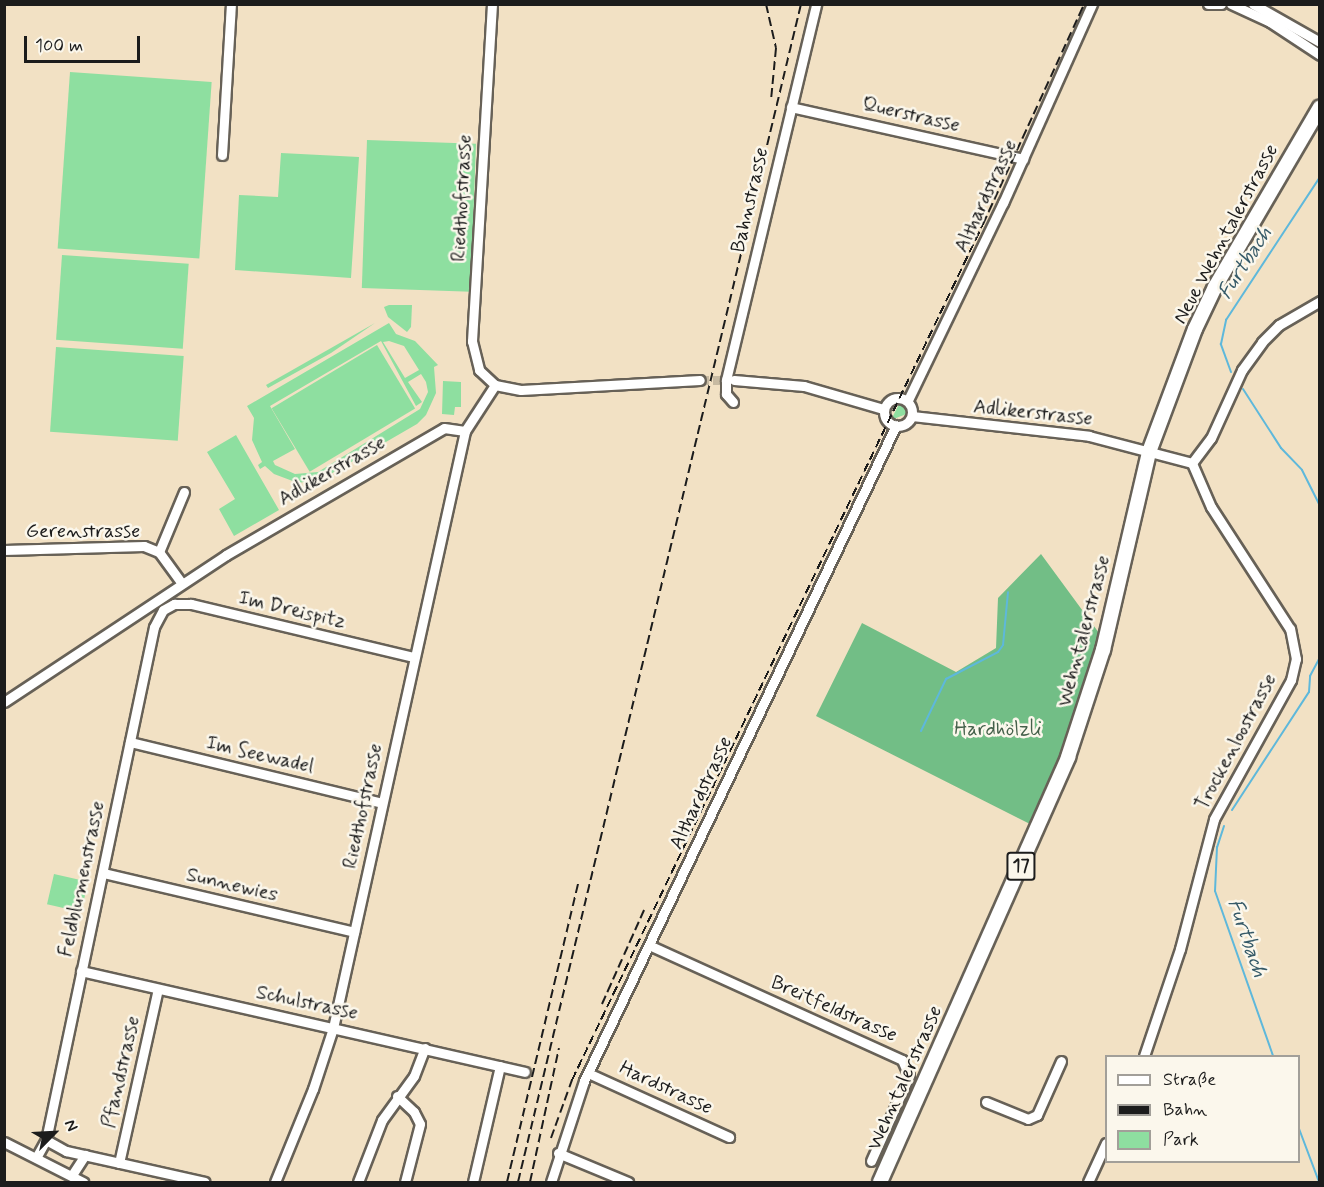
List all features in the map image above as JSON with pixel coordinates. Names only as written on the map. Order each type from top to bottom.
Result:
[{"type":"main road","name":"Neue Wehntalerstrasse","points":[[1149,452],[1215,287],[1320,107]]},
{"type":"main road","name":"Wehntalerstrasse","points":[[880,1182],[1068,757],[1103,650],[1149,452]]},
{"type":"street","points":[[222,154],[231,4]]},
{"type":"street","name":"Riedthofstrasse","points":[[492,4],[472,341],[479,370],[495,385]]},
{"type":"street","name":"Bahnstrasse","points":[[733,402],[726,394],[726,380],[816,4]]},
{"type":"street","name":"Althardstrasse","points":[[908,400],[1023,159],[1092,4]]},
{"type":"street","points":[[1208,4],[1221,4]]},
{"type":"street","points":[[1231,4],[1270,22],[1320,55]]},
{"type":"street","points":[[1253,4],[1320,42]]},
{"type":"street","name":"Querstrasse","points":[[791,106],[1023,159]]},
{"type":"street","points":[[1149,452],[1192,463],[1207,446],[1242,370],[1262,342],[1279,325],[1320,301]]},
{"type":"street","points":[[465,430],[495,385],[521,390],[700,380]]},
{"type":"street","points":[[734,380],[804,386],[884,409]]},
{"type":"street","points":[[908,400],[914,408],[912,416],[896,425],[886,422],[884,409],[893,401],[908,400]]},
{"type":"street","name":"Adlikerstrasse","points":[[912,416],[1089,436],[1149,452]]},
{"type":"street","name":"Althardstrasse","points":[[551,1182],[558,1153],[588,1073],[651,945],[896,425]]},
{"type":"street","name":"Adlikerstrasse","points":[[4,702],[181,582],[413,445],[444,428],[465,430]]},
{"type":"street","name":"Riedthofstrasse","points":[[275,1182],[313,1089],[333,1028],[465,430]]},
{"type":"street","name":"Trockenloostrasse","points":[[1144,1055],[1180,949],[1214,819],[1291,680],[1296,658],[1290,628],[1211,507],[1192,463]]},
{"type":"street","points":[[159,552],[168,538],[184,492]]},
{"type":"street","name":"Gerenstrasse","points":[[4,550],[128,544],[159,552],[181,582]]},
{"type":"street","name":"Im Dreispitz","points":[[162,610],[174,604],[191,604],[414,657]]},
{"type":"street","name":"Feldblumenstrasse","points":[[37,1156],[46,1140],[154,627],[162,610]]},
{"type":"street","name":"Im Seewadel","points":[[130,742],[382,803]]},
{"type":"street","name":"Sunnewies","points":[[103,873],[354,932]]},
{"type":"street","name":"Breitfeldstrasse","points":[[651,945],[902,1060],[909,1076],[871,1161]]},
{"type":"street","name":"Schulstrasse","points":[[81,971],[525,1072]]},
{"type":"street","name":"Pfandstrasse","points":[[119,1163],[158,989]]},
{"type":"street","points":[[358,1182],[382,1120],[397,1096],[414,1076],[425,1048]]},
{"type":"street","points":[[986,1102],[1028,1119],[1037,1115],[1061,1060]]},
{"type":"street","points":[[473,1182],[500,1066]]},
{"type":"street","name":"Hardstrasse","points":[[588,1073],[729,1137]]},
{"type":"street","points":[[397,1096],[414,1112],[420,1124],[405,1182]]},
{"type":"street","points":[[46,1140],[85,1155],[206,1182]]},
{"type":"street","points":[[4,1142],[37,1156],[83,1182]]},
{"type":"street","points":[[1088,1182],[1105,1147]]},
{"type":"street","points":[[558,1153],[628,1182]]},
{"type":"street","points":[[72,1175],[85,1155]]},
{"type":"green space","points":[[70,72],[212,82],[199,258],[58,249]]},
{"type":"green space","points":[[367,140],[476,144],[471,292],[362,288]]},
{"type":"green space","points":[[281,153],[359,157],[351,278],[235,270],[239,195],[278,197]]},
{"type":"green space","points":[[62,255],[189,264],[183,349],[56,340]]},
{"type":"green space","points":[[412,305],[411,327],[407,332],[388,317],[384,307]]},
{"type":"green space","points":[[375,323],[331,353],[268,388],[266,385]]},
{"type":"green space","points":[[389,323],[396,334],[415,341],[438,365],[434,367],[436,393],[426,415],[417,424],[322,479],[298,483],[274,474],[265,466],[260,469],[258,465],[262,462],[252,440],[254,418],[247,406]],"holes":[[[381,341],[416,406],[422,402],[408,382],[421,374],[426,382],[428,392],[420,409],[318,472],[295,474],[275,465],[273,461],[295,449],[270,406]],[[389,341],[404,346],[419,370],[405,378],[383,342]]]},
{"type":"green space","points":[[377,345],[415,408],[310,472],[272,408]]},
{"type":"green space","points":[[56,347],[184,356],[178,441],[50,432]]},
{"type":"green space","points":[[443,381],[461,382],[461,407],[455,407],[454,415],[442,414]]},
{"type":"green space","points":[[904,403],[909,413],[891,420],[899,404]]},
{"type":"green space","points":[[236,435],[279,510],[234,536],[219,509],[235,499],[207,452]]},
{"type":"green space","name":"Hardhölzli","points":[[1041,554],[1099,633],[1063,754],[1030,824],[816,716],[862,623],[956,672],[996,648],[998,598]]},
{"type":"green space","points":[[54,874],[88,882],[81,912],[47,904]]},
{"type":"waterway","name":"Furtbach","points":[[1231,372],[1221,344],[1226,320],[1320,177]]},
{"type":"waterway","name":"Furtbach","points":[[1243,389],[1281,448],[1302,470],[1320,506]]},
{"type":"waterway","points":[[921,731],[946,679],[998,652],[1003,645],[1008,592]]},
{"type":"waterway","name":"Furtbach","points":[[1232,810],[1309,692],[1310,676],[1320,657]]},
{"type":"waterway","name":"Furtbach","points":[[1224,826],[1217,847],[1215,891],[1273,1055]]},
{"type":"waterway","name":"Furtbach","points":[[1300,1131],[1319,1182]]},
{"type":"tunnel","points":[[700,380],[732,380]]},
{"type":"railway","points":[[766,4],[776,48],[771,100]]},
{"type":"railway","points":[[518,1182],[801,4]]},
{"type":"railway","points":[[551,1138],[572,1080],[983,224],[1084,4]]},
{"type":"railway","points":[[507,1182],[578,883]]},
{"type":"railway","points":[[602,1004],[644,910]]},
{"type":"railway","points":[[530,1182],[559,1048]]}]
